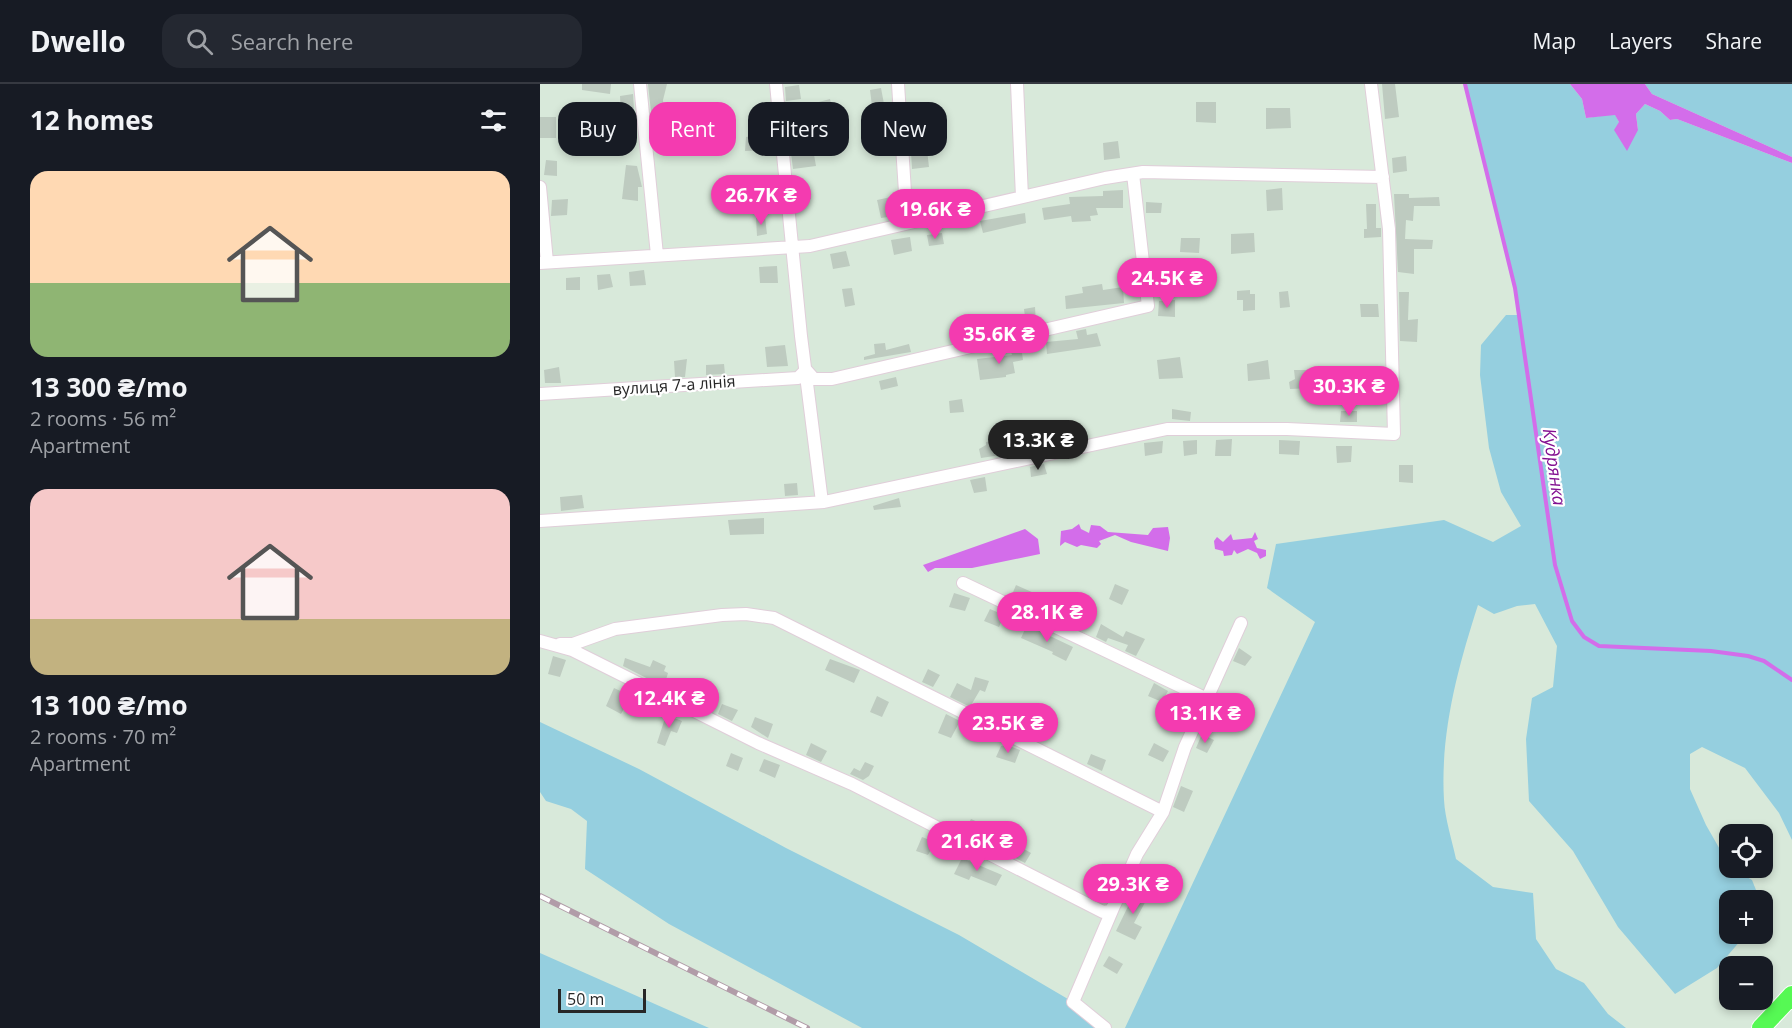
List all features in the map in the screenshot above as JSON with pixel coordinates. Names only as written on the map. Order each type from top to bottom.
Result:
[{"type":"highway","points":[[1761,1028],[1792,995]]},
{"type":"street","points":[[640,84],[657,255]]},
{"type":"street","points":[[776,84],[822,502]]},
{"type":"street","points":[[898,84],[907,223]]},
{"type":"street","points":[[1017,84],[1022,197]]},
{"type":"street","points":[[540,522],[822,502],[1167,429],[1287,429],[1394,434],[1391,288],[1383,177],[1371,84]]},
{"type":"street","points":[[806,370],[814,379],[832,379],[1148,306],[1133,174]]},
{"type":"street","points":[[540,188],[544,263],[793,248],[1133,174],[1383,177]]},
{"type":"street","name":"вулиця 7-а лінія","points":[[540,394],[798,378],[806,370]]},
{"type":"street","points":[[963,583],[1206,699]]},
{"type":"street","points":[[559,645],[573,644],[615,629],[722,615],[746,614],[774,618],[1163,812]]},
{"type":"street","points":[[1105,1028],[1073,1002],[1137,854],[1163,812],[1185,747],[1241,623]]},
{"type":"street","points":[[540,641],[559,645],[691,707],[758,743],[852,784],[1095,909],[1103,912],[1110,910],[1115,904]]},
{"type":"shaded area","points":[[1465,84],[1570,84],[1582,99],[1586,118],[1615,114],[1619,122],[1638,130],[1636,114],[1645,104],[1660,111],[1670,120],[1677,119],[1792,163],[1792,840],[1779,813],[1745,768],[1702,747],[1690,754],[1690,789],[1719,848],[1719,878],[1749,878],[1752,880],[1756,890],[1719,890],[1719,944],[1738,944],[1727,956],[1719,956],[1717,968],[1675,994],[1618,927],[1573,851],[1529,801],[1526,739],[1532,698],[1553,687],[1557,646],[1535,604],[1517,606],[1494,614],[1478,605],[1457,676],[1445,750],[1443,775],[1445,807],[1456,859],[1493,887],[1533,893],[1536,939],[1556,969],[1584,983],[1608,1014],[1626,1028],[1125,1028],[1315,622],[1267,588],[1276,544],[1444,520],[1493,542],[1521,526],[1501,492],[1489,448],[1480,375],[1481,345],[1506,315],[1519,315],[1515,288]]},
{"type":"shaded area","points":[[1570,84],[1645,84],[1652,94],[1792,157],[1792,163],[1677,119],[1670,120],[1660,111],[1645,104],[1636,114],[1638,130],[1627,151],[1614,130],[1619,122],[1615,115],[1586,118],[1582,99]]},
{"type":"shaded area","points":[[1645,84],[1792,84],[1792,157],[1652,94]]},
{"type":"shaded area","points":[[1079,524],[1081,529],[1089,533],[1091,525],[1100,526],[1108,532],[1148,535],[1153,528],[1168,527],[1170,538],[1168,551],[1131,542],[1115,535],[1099,541],[1101,544],[1097,548],[1081,545],[1077,547],[1065,542],[1060,546],[1061,531],[1072,529]]},
{"type":"shaded area","points":[[1025,529],[1038,539],[1040,554],[972,568],[935,568],[928,572],[923,565]]},
{"type":"shaded area","points":[[1255,532],[1258,539],[1254,541],[1257,548],[1266,550],[1266,556],[1260,559],[1257,553],[1248,549],[1237,554],[1234,550],[1232,555],[1224,556],[1223,551],[1215,549],[1214,541],[1217,537],[1223,542],[1231,534],[1233,540],[1252,538]]},
{"type":"shaded area","points":[[540,722],[639,769],[786,848],[959,935],[1073,1002],[1105,1028],[862,1028],[669,924],[585,869],[587,821],[571,809],[546,801],[540,792]]},
{"type":"shaded area","points":[[540,953],[709,1028],[540,1028]]},
{"type":"building","points":[[582,84],[611,84],[610,94],[582,90]]},
{"type":"building","points":[[648,84],[667,84],[663,102],[650,102]]},
{"type":"building","points":[[1382,84],[1395,84],[1399,117],[1385,119]]},
{"type":"building","points":[[799,85],[801,99],[786,101],[785,87]]},
{"type":"building","points":[[881,88],[884,102],[872,102],[870,90]]},
{"type":"building","points":[[633,94],[634,102],[620,102],[620,96]]},
{"type":"building","points":[[1196,102],[1216,102],[1216,123],[1196,122]]},
{"type":"building","points":[[1266,108],[1290,108],[1291,128],[1266,129]]},
{"type":"building","points":[[540,117],[556,117],[556,138],[540,138]]},
{"type":"building","points":[[746,137],[748,137],[748,151],[745,151]]},
{"type":"building","points":[[1118,141],[1120,158],[1104,160],[1103,143]]},
{"type":"building","points":[[791,156],[814,156],[816,166],[793,169]]},
{"type":"building","points":[[911,156],[928,156],[929,167],[912,169]]},
{"type":"building","points":[[1406,156],[1407,171],[1393,173],[1392,158]]},
{"type":"building","points":[[546,160],[557,161],[557,176],[544,175]]},
{"type":"building","points":[[626,165],[637,166],[642,187],[638,187],[638,201],[622,199]]},
{"type":"building","points":[[807,186],[811,199],[798,203],[795,189]]},
{"type":"building","points":[[1282,188],[1283,210],[1267,211],[1266,190]]},
{"type":"building","points":[[1123,190],[1123,208],[1096,208],[1098,215],[1090,216],[1091,221],[1072,222],[1071,216],[1044,220],[1042,208],[1070,204],[1069,197],[1103,196],[1103,191]]},
{"type":"building","points":[[1394,194],[1409,194],[1409,198],[1439,197],[1440,206],[1414,206],[1413,221],[1406,220],[1405,239],[1433,240],[1432,249],[1414,249],[1414,274],[1398,272]]},
{"type":"building","points":[[891,197],[895,216],[881,218],[877,200]]},
{"type":"building","points":[[568,199],[567,215],[551,216],[552,200]]},
{"type":"building","points":[[1146,202],[1162,203],[1161,213],[1146,213]]},
{"type":"building","points":[[1366,204],[1376,204],[1376,228],[1381,228],[1381,237],[1364,238],[1364,229],[1367,229]]},
{"type":"building","points":[[1025,213],[1026,223],[983,233],[980,221]]},
{"type":"building","points":[[765,217],[767,234],[757,236],[756,218]]},
{"type":"building","points":[[942,233],[944,244],[929,246],[927,235]]},
{"type":"building","points":[[1254,233],[1255,252],[1231,254],[1231,234]]},
{"type":"building","points":[[910,237],[912,251],[894,255],[891,240]]},
{"type":"building","points":[[1181,238],[1200,238],[1199,253],[1180,252]]},
{"type":"building","points":[[846,251],[850,266],[833,269],[830,254]]},
{"type":"building","points":[[777,266],[778,283],[760,283],[759,267]]},
{"type":"building","points":[[644,270],[646,285],[630,286],[629,272]]},
{"type":"building","points":[[610,274],[613,287],[598,290],[597,275]]},
{"type":"building","points":[[580,277],[580,290],[566,290],[566,278]]},
{"type":"building","points":[[1102,284],[1103,290],[1123,287],[1124,303],[1066,309],[1065,296],[1083,293],[1082,287]]},
{"type":"building","points":[[852,288],[855,305],[845,307],[842,289]]},
{"type":"building","points":[[1250,290],[1250,294],[1255,294],[1255,310],[1243,311],[1243,300],[1237,300],[1237,291]]},
{"type":"building","points":[[1288,291],[1290,307],[1280,308],[1279,292]]},
{"type":"building","points":[[1399,292],[1409,292],[1408,320],[1418,319],[1417,342],[1400,341]]},
{"type":"building","points":[[1175,300],[1175,317],[1158,316],[1159,301]]},
{"type":"building","points":[[1360,304],[1378,304],[1379,317],[1361,317]]},
{"type":"building","points":[[1035,307],[1036,323],[1026,325],[1024,309]]},
{"type":"building","points":[[1086,329],[1087,335],[1097,333],[1101,346],[1047,354],[1046,342],[1078,339],[1076,331]]},
{"type":"building","points":[[885,343],[886,350],[909,344],[911,352],[864,360],[864,357],[875,354],[874,344]]},
{"type":"building","points":[[785,345],[788,366],[767,367],[765,347]]},
{"type":"building","points":[[1021,346],[1023,360],[1013,362],[1015,373],[1006,375],[1006,377],[980,380],[977,359],[1012,355],[1010,348]]},
{"type":"building","points":[[1180,357],[1183,378],[1159,379],[1157,360]]},
{"type":"building","points":[[687,359],[685,377],[675,377],[674,361]]},
{"type":"building","points":[[1268,360],[1270,379],[1248,381],[1247,364]]},
{"type":"building","points":[[724,364],[725,374],[706,375],[706,365]]},
{"type":"building","points":[[559,367],[561,383],[545,383],[544,370]]},
{"type":"building","points":[[1294,370],[1314,370],[1313,388],[1290,389],[1289,382],[1295,379]]},
{"type":"building","points":[[896,377],[898,386],[881,390],[879,381]]},
{"type":"building","points":[[962,399],[964,412],[950,413],[949,401]]},
{"type":"building","points":[[1172,409],[1191,412],[1190,421],[1172,419]]},
{"type":"building","points":[[1341,411],[1357,411],[1357,422],[1340,422]]},
{"type":"building","points":[[1232,439],[1231,456],[1215,456],[1216,440]]},
{"type":"building","points":[[997,440],[1001,455],[981,458],[979,449],[986,445],[986,442]]},
{"type":"building","points":[[1197,440],[1197,454],[1184,456],[1183,441]]},
{"type":"building","points":[[1279,440],[1300,441],[1299,455],[1279,454]]},
{"type":"building","points":[[1163,441],[1162,453],[1145,456],[1144,443]]},
{"type":"building","points":[[1336,446],[1352,446],[1351,462],[1337,463]]},
{"type":"building","points":[[1044,464],[1047,474],[1031,477],[1030,467]]},
{"type":"building","points":[[1399,465],[1413,465],[1413,483],[1399,482]]},
{"type":"building","points":[[985,477],[987,491],[974,493],[970,480]]},
{"type":"building","points":[[797,483],[798,495],[785,496],[784,484]]},
{"type":"building","points":[[582,495],[584,508],[561,511],[560,497]]},
{"type":"building","points":[[899,498],[901,507],[874,510],[873,506]]},
{"type":"building","points":[[764,518],[764,534],[730,535],[728,520]]},
{"type":"building","points":[[1115,584],[1129,590],[1122,605],[1109,599]]},
{"type":"building","points":[[1016,585],[1034,593],[1028,605],[1011,597]]},
{"type":"building","points":[[954,593],[970,598],[965,611],[949,607]]},
{"type":"building","points":[[990,609],[1004,615],[999,627],[984,621]]},
{"type":"building","points":[[1101,624],[1123,637],[1126,631],[1145,639],[1136,656],[1125,651],[1128,645],[1108,638],[1106,642],[1096,637]]},
{"type":"building","points":[[1027,625],[1073,647],[1066,661],[1052,654],[1053,652],[1021,638]]},
{"type":"building","points":[[1239,648],[1252,657],[1245,666],[1233,661]]},
{"type":"building","points":[[553,656],[566,660],[560,677],[548,674]]},
{"type":"building","points":[[625,658],[650,667],[653,660],[666,666],[664,671],[668,673],[665,683],[659,680],[658,684],[623,666]]},
{"type":"building","points":[[830,659],[860,670],[854,683],[825,670]]},
{"type":"building","points":[[928,669],[940,675],[933,687],[922,682]]},
{"type":"building","points":[[975,677],[989,681],[985,692],[980,690],[970,707],[950,697],[957,683],[971,690]]},
{"type":"building","points":[[1154,683],[1168,691],[1162,702],[1148,696]]},
{"type":"building","points":[[614,688],[631,696],[621,714],[606,706]]},
{"type":"building","points":[[877,696],[889,702],[882,717],[870,712]]},
{"type":"building","points":[[722,704],[738,710],[732,721],[718,714]]},
{"type":"building","points":[[946,714],[960,721],[951,738],[938,733]]},
{"type":"building","points":[[666,715],[682,721],[677,733],[671,731],[665,746],[657,743]]},
{"type":"building","points":[[755,717],[773,724],[768,738],[751,727]]},
{"type":"building","points":[[1202,734],[1214,740],[1207,753],[1196,748]]},
{"type":"building","points":[[811,743],[827,751],[821,762],[806,755]]},
{"type":"building","points":[[1154,743],[1169,751],[1163,762],[1148,755]]},
{"type":"building","points":[[1007,745],[1020,750],[1015,763],[996,757],[1001,746]]},
{"type":"building","points":[[731,753],[743,758],[738,771],[726,766]]},
{"type":"building","points":[[1091,754],[1106,760],[1102,771],[1087,764]]},
{"type":"building","points":[[764,759],[780,765],[775,778],[759,771]]},
{"type":"building","points":[[865,762],[874,766],[869,776],[863,780],[850,774],[854,768],[860,771]]},
{"type":"building","points":[[1181,786],[1193,791],[1184,812],[1173,807]]},
{"type":"building","points":[[971,819],[1000,832],[992,846],[964,832]]},
{"type":"building","points":[[922,837],[935,842],[928,855],[916,851]]},
{"type":"building","points":[[1015,844],[1031,853],[1025,863],[1010,855]]},
{"type":"building","points":[[962,858],[1002,875],[996,886],[971,876],[969,880],[954,874]]},
{"type":"building","points":[[1138,886],[1150,893],[1134,923],[1142,927],[1135,940],[1116,931]]},
{"type":"building","points":[[1109,956],[1123,964],[1117,974],[1103,966]]},
{"type":"waterway","name":"Кудрянка","points":[[1465,84],[1515,288],[1555,565],[1572,621],[1584,637],[1599,646],[1711,651],[1748,656],[1764,661],[1792,680]]},
{"type":"railway","points":[[540,896],[807,1028]]}]
